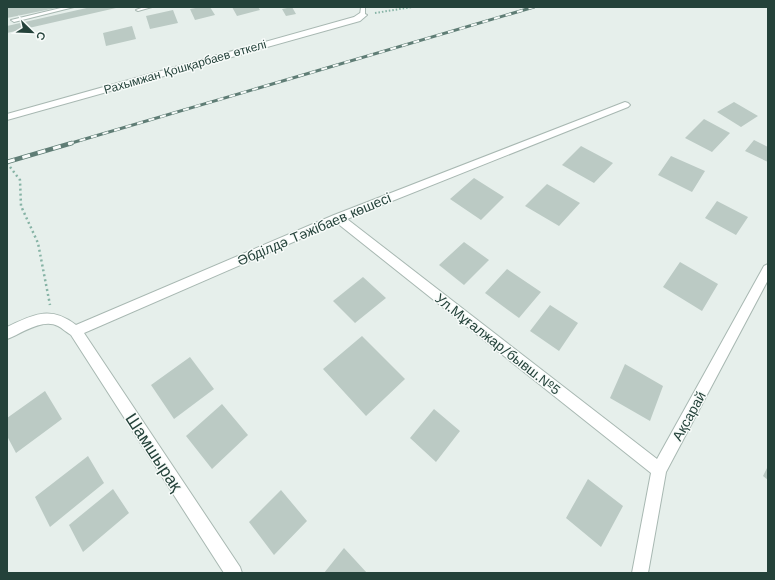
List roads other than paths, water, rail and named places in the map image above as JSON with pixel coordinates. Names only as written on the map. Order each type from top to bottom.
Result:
[{"type":"street","name":"Рахымжан Қошқарбаев өткелі","points":[[7,117],[356,19],[363,11]]},
{"type":"street","name":"Әбділдә Тәжібаев көшесі","points":[[74,331],[338,218],[625,105]]},
{"type":"street","name":"Ул.Мұғалжар/бывш.№5","points":[[338,218],[659,470]]},
{"type":"street","name":"Ақсарай","points":[[640,573],[659,470],[768,269]]},
{"type":"street","points":[[7,333],[35,321],[50,318],[60,320],[74,331]]},
{"type":"street","name":"Шамшырақ","points":[[74,331],[234,573]]},
{"type":"lane","points":[[14,20],[72,7]]},
{"type":"lane","points":[[138,10],[150,7]]},
{"type":"railway","points":[[68,144],[534,7]]},
{"type":"railway","points":[[7,162],[72,143]]}]
